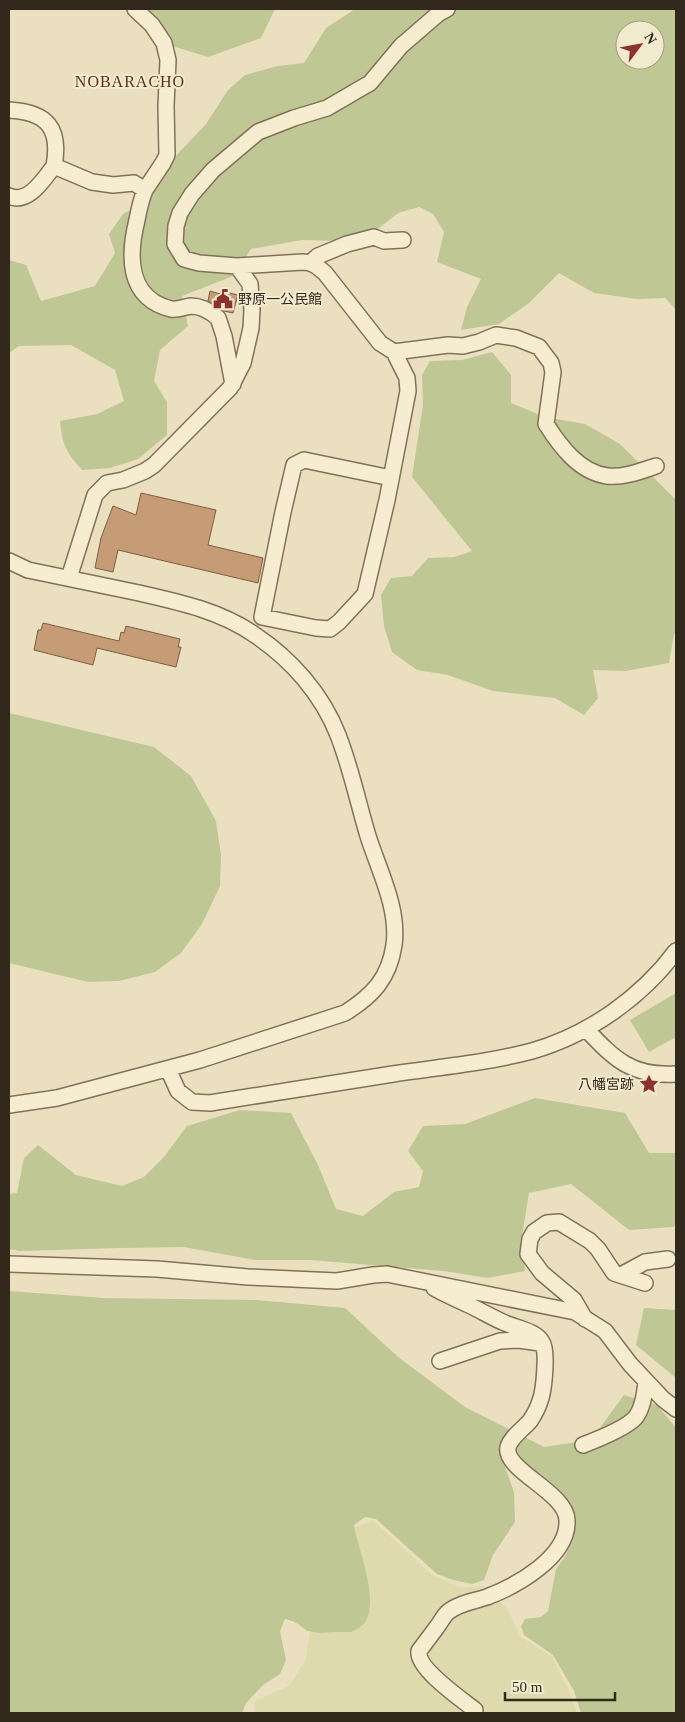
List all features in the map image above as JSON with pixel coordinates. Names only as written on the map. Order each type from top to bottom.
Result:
[{"type":"street","points":[[135,9],[152,25],[164,43],[168,60],[166,155],[141,199],[135,229],[132,268],[135,278],[146,296],[154,302],[174,309],[192,306],[200,307],[218,318],[224,336],[233,384]]},
{"type":"street","points":[[262,617],[316,628],[330,628],[339,622],[365,594],[387,500],[408,392],[406,378],[394,352],[380,343],[325,273],[317,267],[310,263],[237,266],[199,263],[184,259],[175,244],[176,226],[180,213],[192,194],[213,170],[258,132],[327,108],[370,83],[401,46],[438,14],[447,9]]},
{"type":"street","points":[[9,110],[28,112],[41,117],[47,122],[52,131],[57,150],[54,166],[33,191],[21,198],[16,199],[9,196]]},
{"type":"street","points":[[54,166],[92,182],[114,185],[134,183],[145,190]]},
{"type":"street","points":[[310,263],[318,256],[347,244],[374,237],[384,240],[403,240]]},
{"type":"street","points":[[69,578],[95,495],[107,483],[123,480],[154,465],[233,384],[246,354],[252,310],[250,284],[237,266]]},
{"type":"street","points":[[394,352],[448,345],[463,346],[496,335],[516,338],[539,347],[551,363],[553,372],[546,424],[566,452],[590,470],[607,476],[633,473],[656,466]]},
{"type":"street","points":[[254,634],[262,617],[294,465],[304,460],[391,478]]},
{"type":"street","points":[[9,561],[28,570],[182,603],[216,614],[254,634],[280,653],[301,675],[323,706],[338,734],[368,836],[388,894],[395,924],[394,947],[386,972],[377,987],[365,1000],[345,1013],[168,1069],[57,1098],[9,1105]]},
{"type":"street","points":[[168,1069],[178,1091],[192,1102],[210,1103],[532,1051],[601,1020],[641,990],[676,951]]},
{"type":"street","points":[[586,1028],[611,1055],[625,1064],[651,1074],[676,1074]]},
{"type":"street","points":[[586,1319],[574,1300],[542,1273],[528,1254],[532,1234],[543,1225],[559,1222],[590,1241],[598,1249],[614,1273],[645,1283]]},
{"type":"street","points":[[621,1275],[646,1262],[668,1260]]},
{"type":"street","points":[[9,1264],[157,1269],[248,1277],[337,1281],[387,1274],[576,1312],[605,1331],[630,1364],[663,1399],[676,1409]]},
{"type":"street","points":[[422,1281],[450,1297],[533,1334],[543,1342],[544,1368],[541,1400],[530,1422],[512,1439],[508,1453],[524,1473],[561,1504],[568,1519],[564,1538],[551,1558],[516,1584],[448,1612],[419,1651],[418,1654],[428,1671],[474,1710]]},
{"type":"street","points":[[440,1361],[500,1341],[519,1340],[536,1344],[543,1342]]},
{"type":"street","points":[[583,1445],[602,1438],[635,1418],[645,1395],[646,1381]]},
{"type":"shaded area","points":[[373,1520],[432,1575],[463,1588],[482,1586],[507,1608],[521,1637],[551,1656],[569,1690],[577,1713],[254,1713],[255,1701],[290,1685],[306,1659],[310,1629],[336,1536]]},
{"type":"green space","points":[[149,9],[275,9],[261,38],[208,57],[169,45]]},
{"type":"green space","points":[[355,9],[676,9],[676,310],[665,298],[637,299],[594,293],[559,273],[529,303],[499,324],[461,330],[467,307],[481,279],[437,262],[444,232],[433,214],[419,207],[398,213],[374,232],[345,241],[302,240],[251,249],[233,276],[182,296],[188,326],[160,350],[154,381],[167,402],[167,435],[138,459],[110,468],[82,470],[66,448],[60,421],[97,414],[124,401],[115,370],[71,345],[19,346],[9,353],[9,260],[26,265],[41,301],[95,286],[115,253],[109,234],[123,214],[146,202],[173,159],[206,124],[228,90],[245,75],[278,66],[304,63],[326,28]]},
{"type":"green space","points":[[492,352],[511,375],[511,403],[545,417],[585,424],[620,444],[676,500],[676,633],[674,634],[669,663],[626,671],[593,670],[598,698],[584,715],[555,698],[493,691],[448,675],[417,670],[392,652],[384,626],[381,595],[391,578],[412,576],[428,558],[454,557],[472,551],[412,477],[423,405],[422,375],[430,361],[462,360]]},
{"type":"green space","points":[[9,713],[154,747],[191,776],[216,821],[221,855],[220,886],[202,924],[181,953],[155,972],[119,981],[88,982],[9,963]]},
{"type":"green space","points":[[676,993],[676,1037],[649,1052],[630,1020]]},
{"type":"green space","points":[[535,1098],[625,1113],[649,1153],[676,1153],[676,1224],[673,1227],[629,1230],[571,1184],[529,1193],[522,1236],[525,1271],[488,1278],[444,1271],[310,1260],[255,1260],[184,1247],[20,1251],[9,1249],[9,1194],[17,1193],[24,1158],[38,1145],[76,1175],[122,1186],[144,1177],[163,1158],[187,1126],[240,1110],[291,1113],[318,1165],[336,1209],[363,1216],[394,1192],[419,1187],[423,1171],[408,1151],[423,1126],[465,1124]]},
{"type":"green space","points":[[9,1291],[104,1298],[257,1300],[345,1308],[398,1357],[465,1407],[544,1447],[591,1440],[624,1395],[657,1405],[676,1428],[676,1713],[581,1713],[574,1691],[553,1655],[524,1635],[521,1626],[525,1619],[541,1617],[548,1611],[556,1569],[572,1542],[562,1514],[516,1452],[511,1448],[505,1447],[500,1453],[514,1492],[515,1522],[493,1555],[484,1580],[472,1584],[437,1574],[376,1519],[365,1517],[354,1525],[365,1567],[370,1601],[368,1615],[362,1626],[350,1632],[316,1632],[307,1630],[295,1622],[285,1619],[280,1631],[286,1660],[280,1674],[263,1685],[246,1703],[242,1713],[9,1713]]},
{"type":"green space","points":[[644,1308],[676,1310],[676,1378],[636,1345]]},
{"type":"building","name":"野原一公民館","points":[[210,291],[220,294],[221,291],[238,295],[233,313],[224,311],[208,301]]},
{"type":"building","points":[[141,493],[216,510],[208,545],[263,558],[258,583],[118,550],[113,572],[95,568],[101,538],[113,506],[136,515]]},
{"type":"building","points":[[43,623],[119,641],[121,632],[124,633],[126,626],[180,639],[178,647],[181,647],[176,667],[97,648],[93,665],[34,650],[38,630],[41,630]]},
{"type":"place","name":"野原一公民館","points":[[223,299]]},
{"type":"place","name":"八幡宮跡","points":[[649,1084]]},
{"type":"district","name":"NOBARACHO","points":[[130,81]]}]
